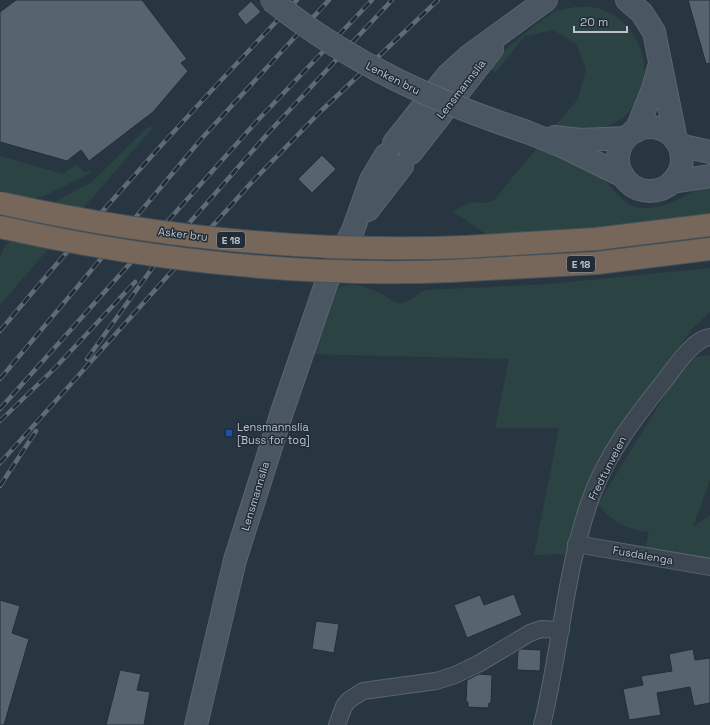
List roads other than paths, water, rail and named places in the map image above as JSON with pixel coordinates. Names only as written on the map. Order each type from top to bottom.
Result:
[{"type":"highway","name":"Asker bru","points":[[0,203],[62,217],[161,232],[257,243],[357,249],[465,247],[596,239],[710,225]]},
{"type":"highway","name":"E 18","points":[[0,228],[57,240],[157,256],[254,266],[356,272],[451,271],[597,263],[710,249]]},
{"type":"street","name":"Lenken bru","points":[[271,0],[317,34],[356,59],[397,81],[473,114],[565,143],[623,176]]},
{"type":"street","name":"Lensmannslia","points":[[196,725],[235,560],[282,412],[326,284],[353,230],[371,180],[398,154],[512,24],[546,0]]},
{"type":"street","points":[[627,0],[636,6],[649,23],[658,44],[666,99],[682,155],[682,165],[672,182]]},
{"type":"street","points":[[660,60],[653,89],[631,134],[620,150],[619,163],[623,176],[635,187],[650,191],[658,190],[672,182],[710,176]]},
{"type":"street","points":[[565,143],[631,134],[642,128],[657,128],[671,134],[678,142],[710,152]]},
{"type":"street","name":"Fredtunveien","points":[[542,725],[576,544],[593,493],[628,429],[686,353],[705,338],[710,337]]},
{"type":"street","name":"Fusdalenga","points":[[576,544],[710,567]]},
{"type":"street","points":[[337,725],[344,706],[349,700],[363,691],[436,681],[455,675],[478,664],[530,633],[541,629],[561,630]]},
{"type":"railway","points":[[0,331],[72,246],[146,163],[220,81],[297,0]]},
{"type":"railway","points":[[0,379],[203,137],[329,0]]},
{"type":"railway","points":[[0,409],[258,120],[372,0]]},
{"type":"railway","points":[[87,359],[163,253],[270,131],[392,0]]},
{"type":"railway","points":[[0,463],[251,183],[320,112],[438,0]]},
{"type":"railway","points":[[0,421],[55,368],[135,282]]},
{"type":"railway","points":[[0,486],[36,431]]},
{"type":"place","name":"Lensmannslia [Buss for tog]","points":[[229,433]]}]
